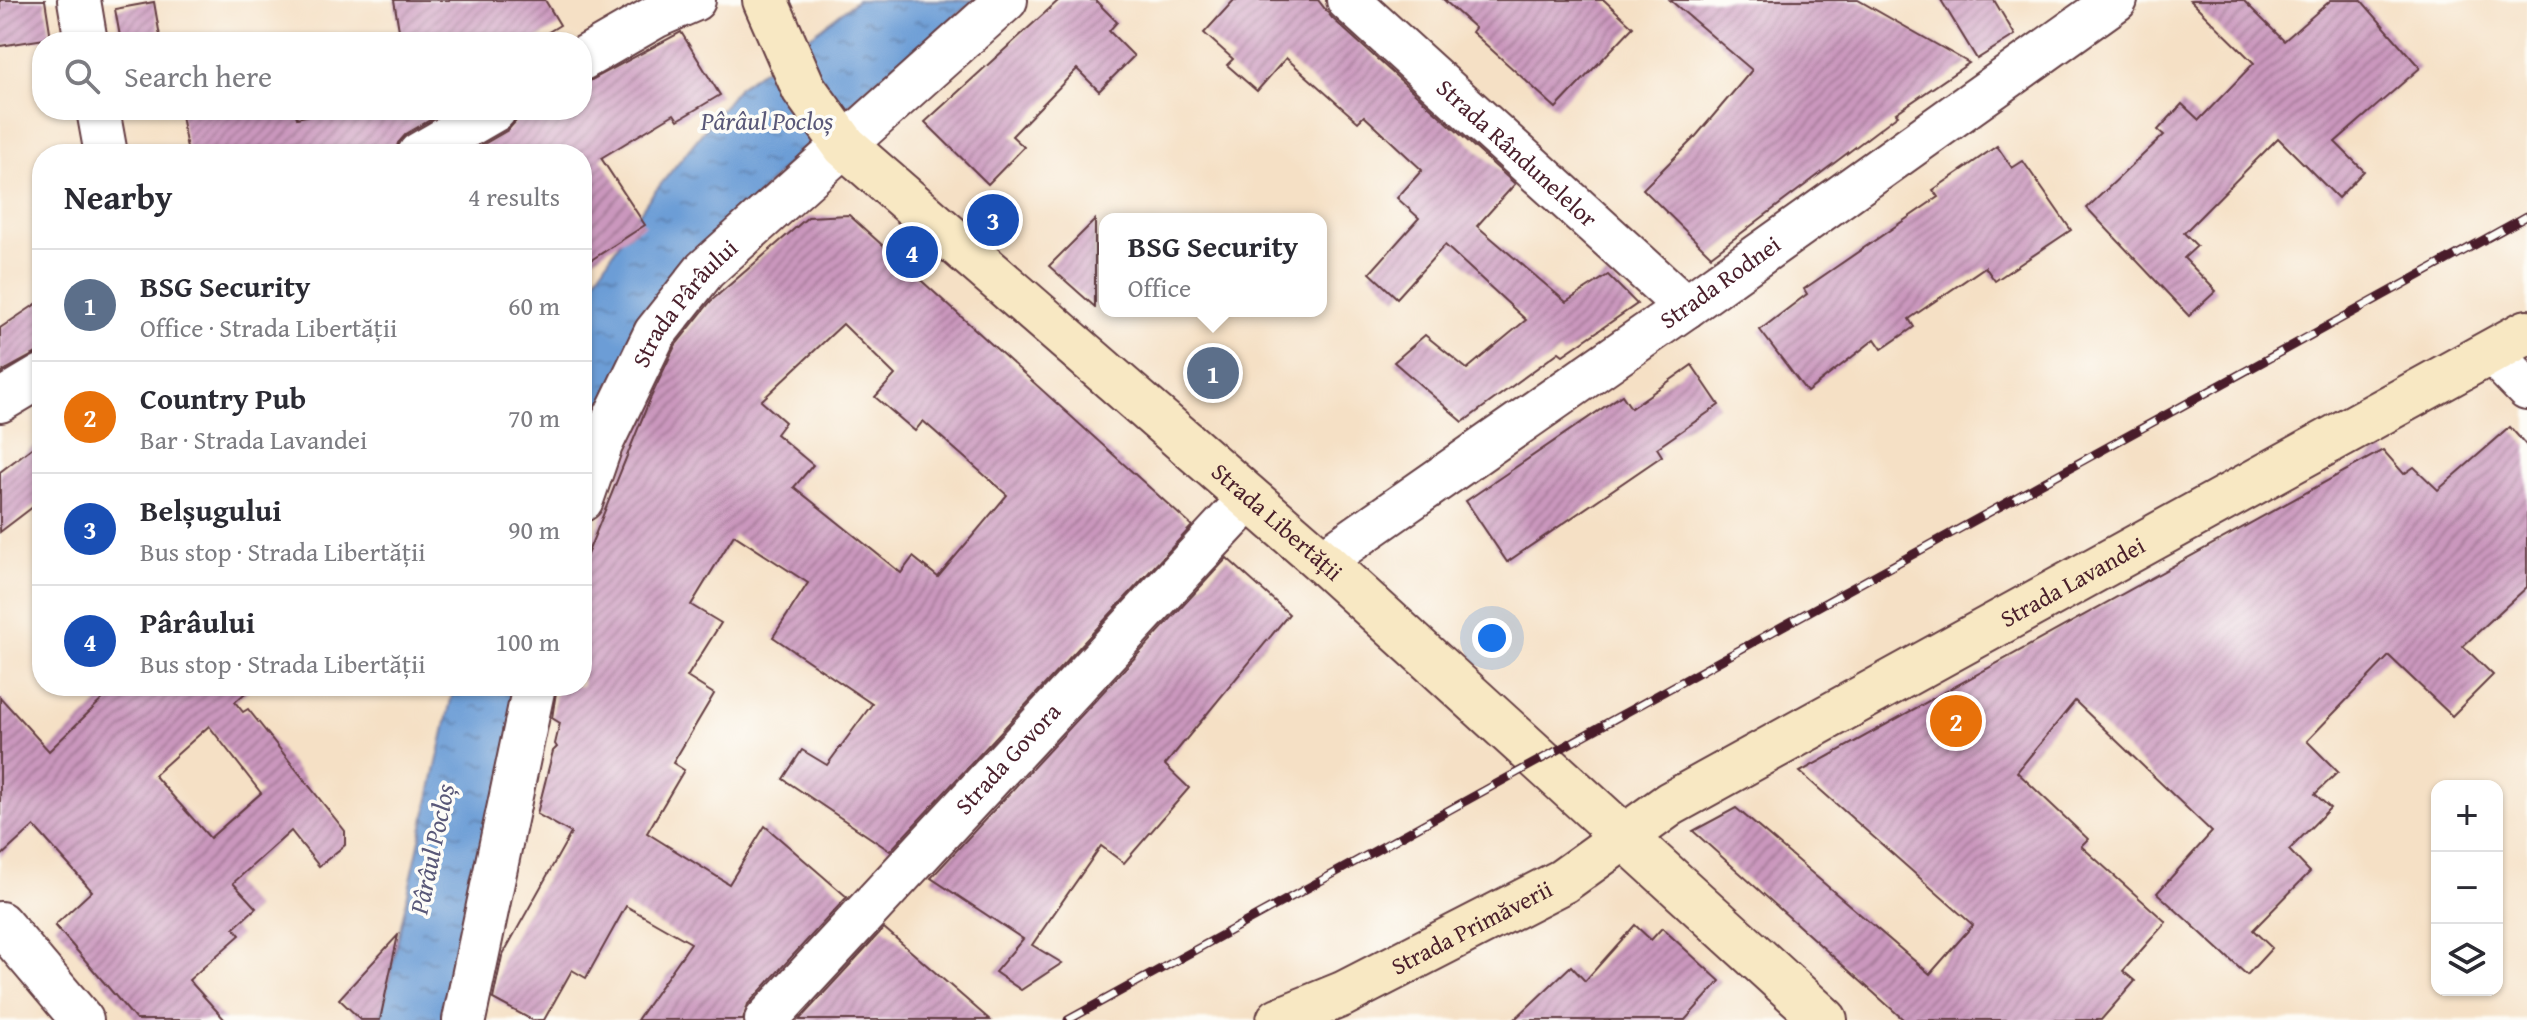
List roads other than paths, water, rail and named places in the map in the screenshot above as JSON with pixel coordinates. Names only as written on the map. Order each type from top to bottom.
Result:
[{"type":"main road","name":"Strada Libertății","points":[[765,0],[804,89],[839,139],[1322,561],[1825,1020]]},
{"type":"main road","name":"Strada Lavandei","points":[[1623,837],[1670,804],[2509,342]]},
{"type":"main road","name":"Strada Primăverii","points":[[1279,1020],[1333,1007],[1563,881],[1623,837]]},
{"type":"street","points":[[79,0],[84,32]]},
{"type":"street","points":[[592,53],[655,17],[694,0]]},
{"type":"street","name":"Strada Pârâului","points":[[592,471],[601,445],[655,333],[705,270],[839,139],[1006,0]]},
{"type":"street","name":"Strada Rândunelelor","points":[[1348,0],[1686,307]]},
{"type":"street","name":"Strada Rodnei","points":[[1322,561],[1686,307],[2068,14],[2116,0]]},
{"type":"street","points":[[100,120],[104,144]]},
{"type":"street","points":[[436,144],[478,120]]},
{"type":"street","points":[[2509,342],[2527,389]]},
{"type":"street","points":[[0,401],[32,382]]},
{"type":"street","name":"Strada Govora","points":[[766,1020],[1249,499]]},
{"type":"street","points":[[464,1020],[532,696]]},
{"type":"street","points":[[0,923],[82,1020]]},
{"type":"water","name":"Pârâul Pocloș","points":[[857,0],[975,0],[866,89],[787,164],[701,258],[592,437],[592,286],[648,200],[739,87]]},
{"type":"water","name":"Pârâul Pocloș","points":[[452,696],[519,696],[451,1020],[380,1020]]},
{"type":"railway","points":[[1068,1020],[2527,216]]},
{"type":"place","name":"Belșugului","points":[[993,220]]},
{"type":"place","name":"Pârâului","points":[[912,252]]},
{"type":"place","name":"BSG Security","points":[[1213,373]]},
{"type":"place","name":"Country Pub","points":[[1956,721]]}]
